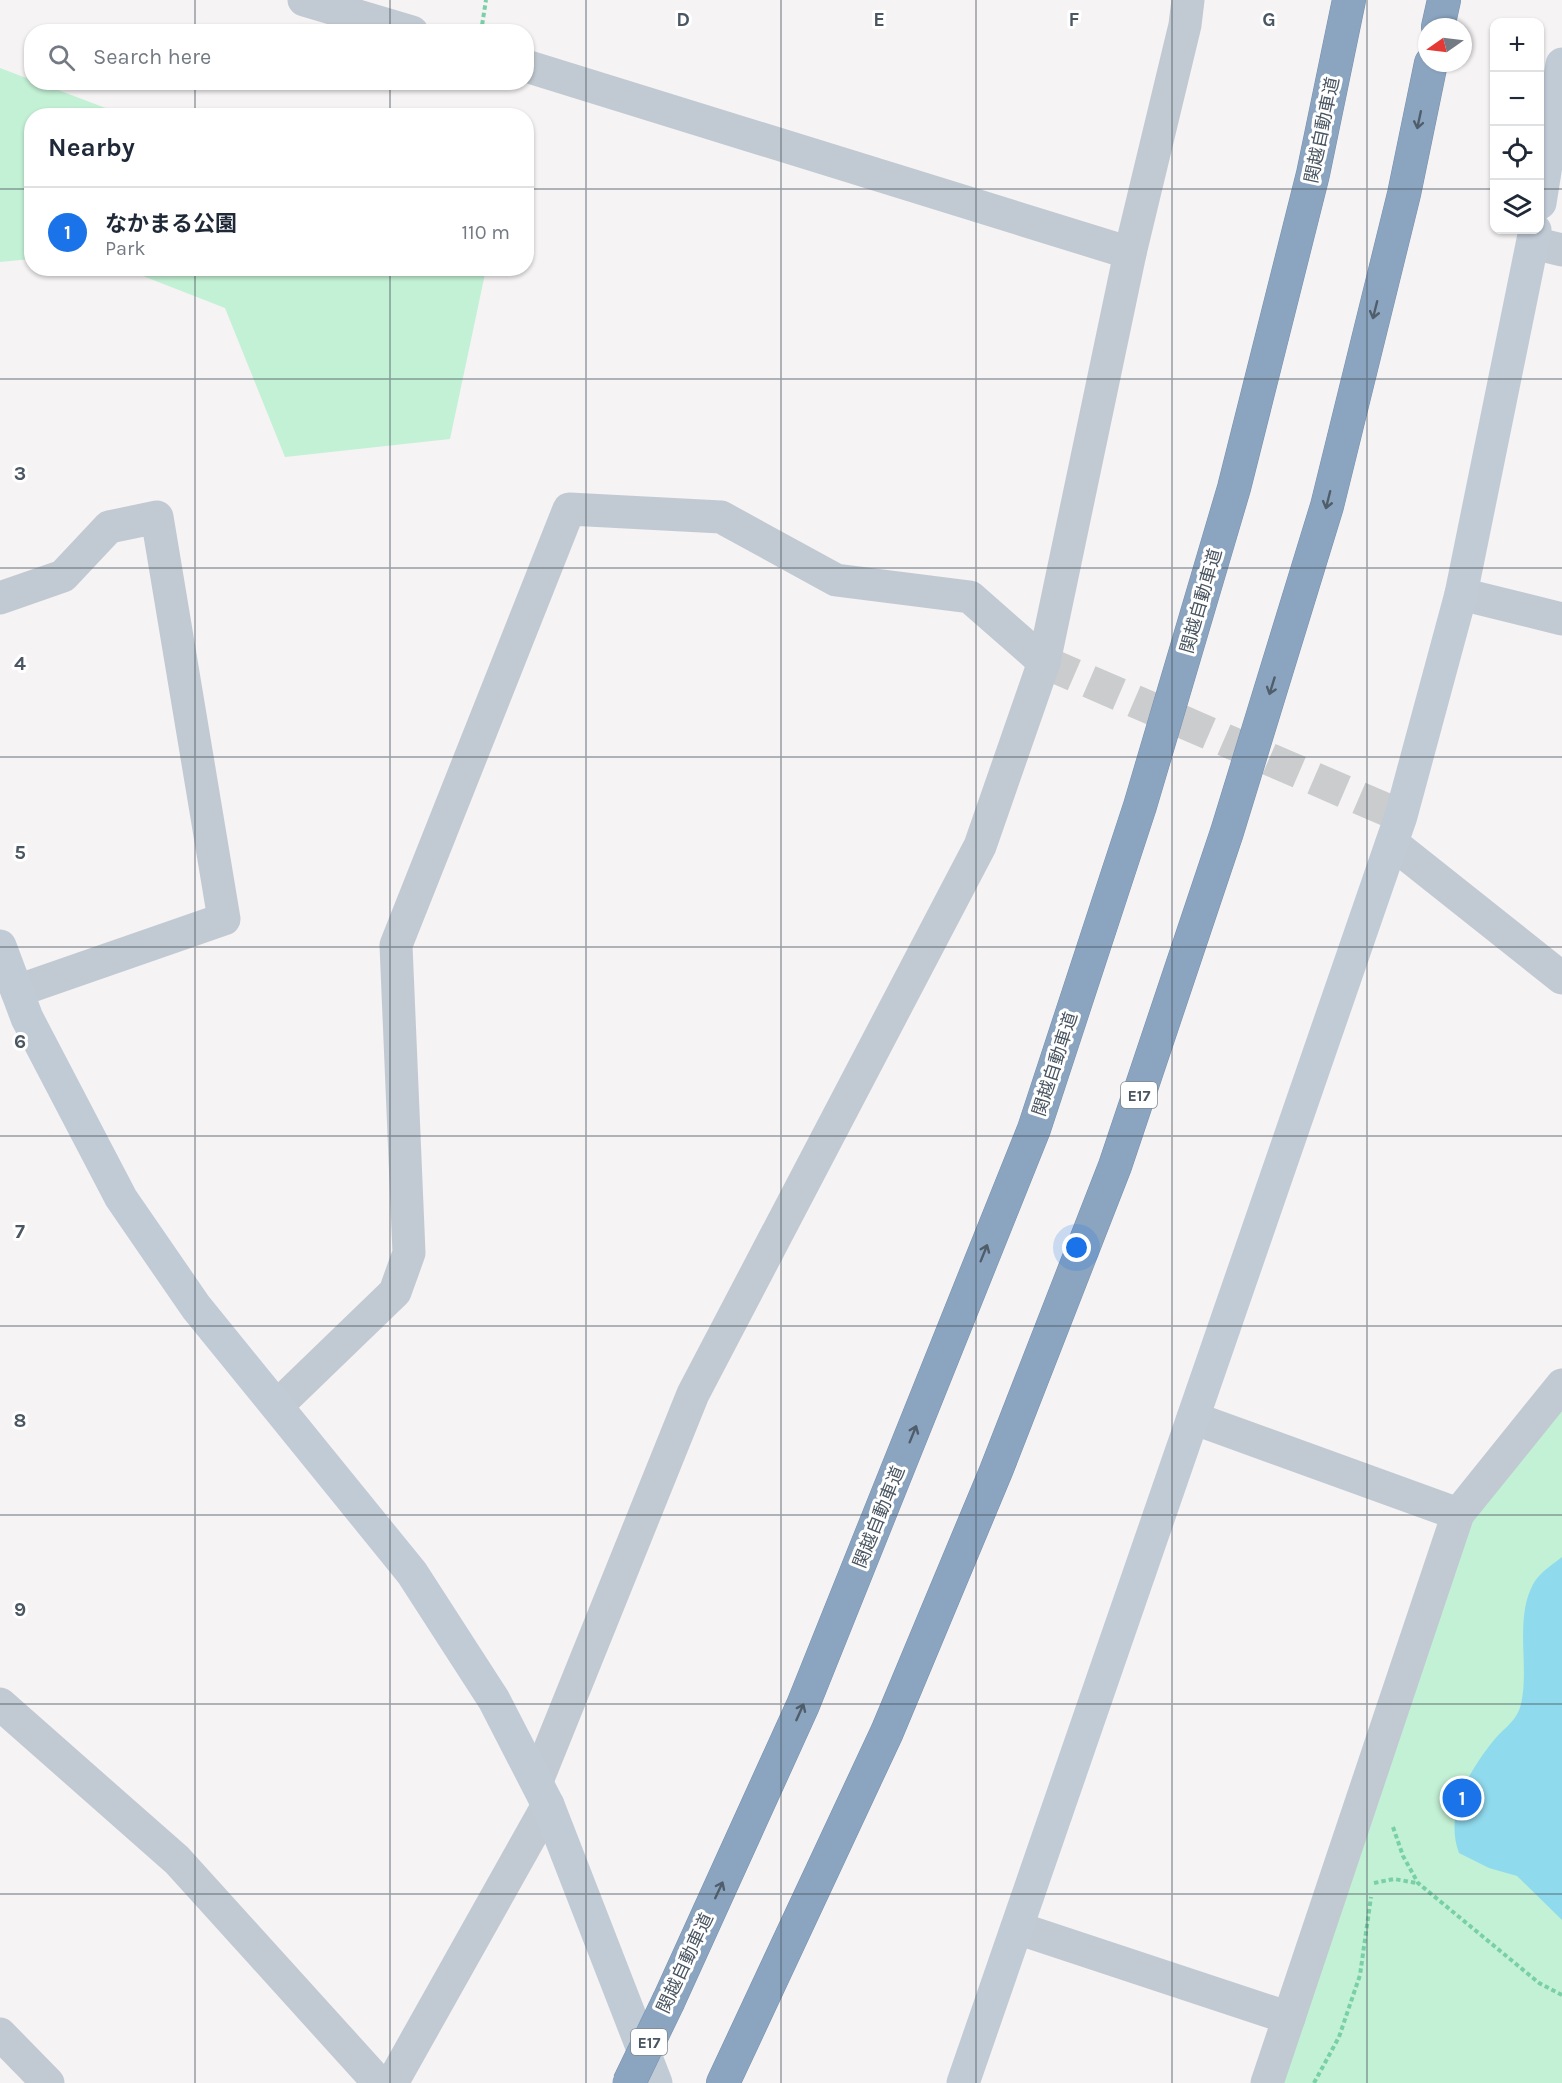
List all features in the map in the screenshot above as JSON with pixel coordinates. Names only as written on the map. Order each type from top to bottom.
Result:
[{"type":"highway","name":"関越自動車道","points":[[628,2083],[669,2000],[803,1705],[1034,1129],[1140,806],[1234,488],[1313,174],[1349,0]]},
{"type":"highway","points":[[1440,18],[1444,0]]},
{"type":"highway","name":"E17","points":[[723,2083],[887,1732],[996,1472],[1115,1166],[1227,832],[1327,506],[1404,194],[1429,72]]},
{"type":"street","points":[[392,2083],[543,1793],[693,1394],[980,846],[1044,662],[1130,253],[1185,26],[1188,0]]},
{"type":"street","points":[[322,3],[387,24]]},
{"type":"street","points":[[1543,180],[1562,64]]},
{"type":"street","points":[[534,68],[1130,253]]},
{"type":"street","points":[[963,2083],[1392,843],[1461,594],[1543,241]]},
{"type":"street","points":[[277,1406],[395,1292],[409,1253],[396,945],[569,509],[721,517],[836,580],[970,597],[1044,662]]},
{"type":"street","points":[[0,598],[63,576],[109,527],[157,517],[224,919],[17,991]]},
{"type":"street","points":[[1461,594],[1562,619]]},
{"type":"street","points":[[1392,843],[1562,978]]},
{"type":"street","points":[[0,946],[27,1018],[121,1198],[196,1307],[412,1573],[494,1700],[543,1793],[656,2083]]},
{"type":"street","points":[[1267,2083],[1458,1514],[1562,1385]]},
{"type":"street","points":[[1193,1418],[1458,1514]]},
{"type":"street","points":[[0,1704],[177,1860],[379,2083]]},
{"type":"street","points":[[1017,1928],[1289,2018]]},
{"type":"street","points":[[0,2034],[48,2083]]},
{"type":"path","points":[[482,24],[486,0]]},
{"type":"path","points":[[1392,1824],[1403,1856],[1418,1883],[1539,1983],[1562,1995]]},
{"type":"path","points":[[1314,2083],[1339,2037],[1360,1975],[1376,1871]]},
{"type":"path","points":[[1374,1883],[1394,1879],[1418,1883]]},
{"type":"green space","points":[[0,68],[24,77],[24,90],[58,90],[106,108],[24,108],[24,260],[0,262]]},
{"type":"green space","points":[[143,276],[485,276],[450,439],[285,457],[225,308]]},
{"type":"green space","points":[[1562,1385],[1562,2083],[1267,2083],[1458,1514]]},
{"type":"water","points":[[1562,1557],[1562,1920],[1517,1876],[1489,1868],[1459,1853],[1455,1838],[1455,1823],[1457,1808],[1468,1779],[1494,1740],[1514,1719],[1521,1704],[1524,1673],[1523,1625],[1528,1595],[1535,1581]]},
{"type":"tunnel","points":[[1044,662],[1401,816]]},
{"type":"place","name":"なかまる公園","points":[[1462,1798]]}]
